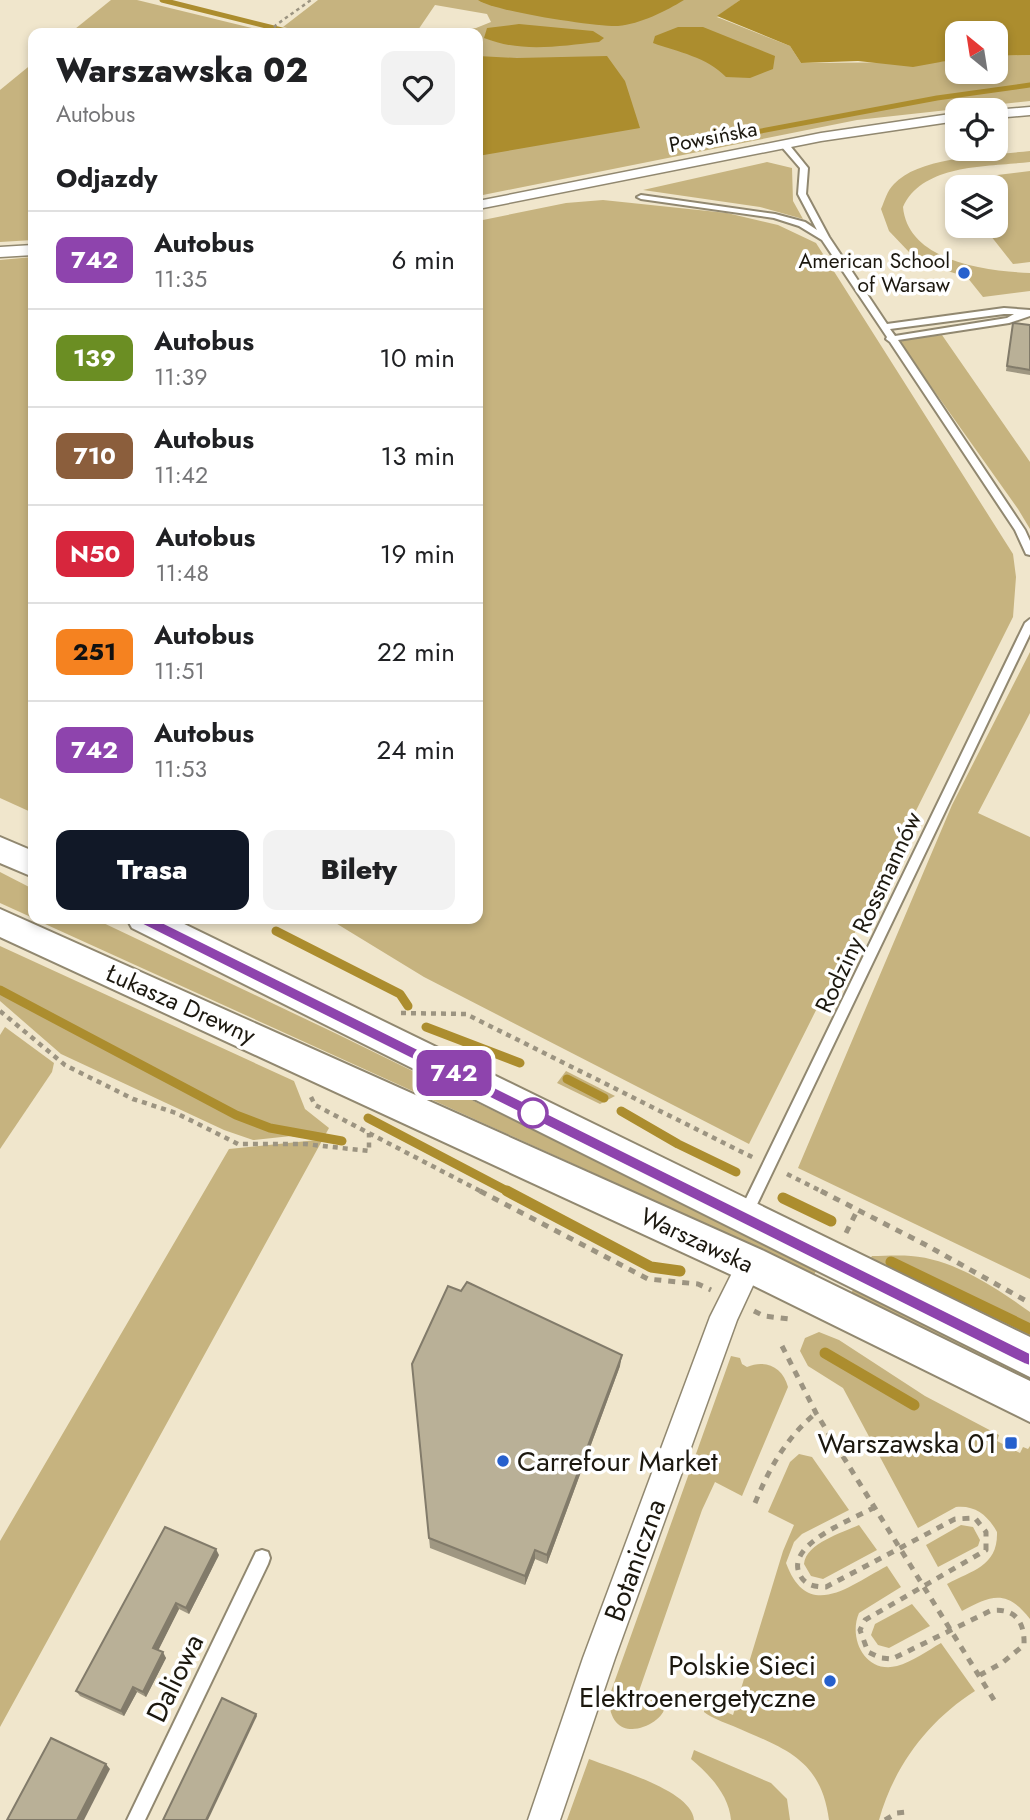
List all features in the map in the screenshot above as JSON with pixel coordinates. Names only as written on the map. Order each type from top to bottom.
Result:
[{"type":"main road","points":[[0,849],[28,863]]},
{"type":"main road","name":"Łukasza Drewny","points":[[0,922],[361,1087]]},
{"type":"main road","points":[[155,924],[389,1027]]},
{"type":"main road","name":"Warszawska","points":[[389,1027],[743,1218],[1030,1358]]},
{"type":"main road","name":"Warszawska","points":[[361,1087],[750,1264],[1030,1402]]},
{"type":"street","points":[[1008,113],[1030,111]]},
{"type":"street","name":"Powsińska","points":[[483,204],[785,144],[945,119]]},
{"type":"street","points":[[0,252],[28,250]]},
{"type":"street","name":"Botaniczna","points":[[544,1820],[599,1658],[731,1300],[750,1264]]},
{"type":"lane","points":[[785,144],[804,168],[802,194],[825,238],[1026,540],[1030,551]]},
{"type":"lane","points":[[641,197],[775,216],[802,223],[825,238]]},
{"type":"lane","points":[[883,327],[1004,311],[1028,313]]},
{"type":"lane","points":[[890,338],[1009,320],[1028,313]]},
{"type":"lane","name":"Rodziny Rossmannów","points":[[743,1218],[1030,623]]},
{"type":"lane","name":"Daliowa","points":[[136,1820],[262,1558]]},
{"type":"path","points":[[273,28],[312,0]]},
{"type":"path","points":[[0,1011],[65,1065],[133,1099],[176,1113],[238,1144],[305,1144],[369,1151],[369,1133]]},
{"type":"path","points":[[389,1027],[466,1014],[858,1209],[1030,1303]]},
{"type":"path","points":[[309,1094],[315,1105],[648,1279],[698,1284],[764,1316],[785,1320],[798,1319]]},
{"type":"path","points":[[855,1237],[846,1233],[858,1209]]},
{"type":"path","points":[[782,1346],[816,1413],[994,1700]]},
{"type":"path","points":[[755,1503],[781,1445],[794,1430],[816,1413]]},
{"type":"path","points":[[875,1507],[805,1545],[795,1563],[799,1572],[807,1584],[817,1588],[826,1587],[955,1519],[975,1518],[983,1525],[988,1535],[986,1550],[865,1620],[860,1630],[869,1652],[881,1658],[892,1659],[990,1611],[1001,1609],[1014,1613],[1020,1618],[1025,1629],[1024,1645],[1002,1663],[980,1675]]},
{"type":"path","points":[[885,1820],[897,1813],[907,1812]]},
{"type":"shaded area","points":[[111,0],[137,0],[252,28],[76,28]]},
{"type":"shaded area","points":[[318,0],[740,0],[717,17],[790,46],[801,63],[945,61],[945,84],[1008,84],[1008,56],[1030,55],[1030,101],[1008,103],[1008,98],[945,98],[945,110],[857,120],[483,195],[483,28],[476,28],[491,22],[487,14],[435,5],[419,28],[283,27]]},
{"type":"shaded area","points":[[478,0],[684,0],[635,23],[618,26],[545,18],[503,9]]},
{"type":"shaded area","points":[[740,0],[1030,0],[1030,55],[1008,56],[1008,21],[945,21],[945,61],[913,67],[858,61],[801,63],[790,46],[717,16]]},
{"type":"shaded area","points":[[519,24],[593,31],[604,38],[599,42],[527,47],[484,38],[487,28]]},
{"type":"shaded area","points":[[678,27],[703,27],[775,56],[773,69],[750,78],[726,77],[701,60],[653,43],[655,36]]},
{"type":"shaded area","points":[[483,56],[607,56],[625,81],[640,128],[483,155]]},
{"type":"shaded area","points":[[28,67],[28,240],[0,242],[0,90]]},
{"type":"shaded area","points":[[1030,151],[1030,162],[977,167],[941,175],[926,182],[913,193],[903,207],[908,226],[919,240],[934,252],[972,266],[1030,273],[1030,291],[983,297],[967,277],[941,269],[909,252],[889,231],[881,209],[892,187],[906,175],[921,168],[945,161],[1008,161],[1008,153]]},
{"type":"shaded area","points":[[767,162],[792,168],[793,201],[803,219],[760,207],[643,190]]},
{"type":"shaded area","points":[[1030,171],[1030,262],[1013,264],[992,238],[1008,238],[1008,175],[997,175]]},
{"type":"shaded area","points":[[603,200],[727,213],[778,225],[816,243],[1013,554],[1016,577],[1013,617],[749,1144],[424,977],[337,924],[483,924],[483,220],[566,203]]},
{"type":"shaded area","points":[[28,257],[28,811],[0,798],[0,260]]},
{"type":"shaded area","points":[[942,335],[1030,462],[1030,529],[898,340]]},
{"type":"shaded area","points":[[1030,652],[1030,713],[978,813],[1030,837],[1030,1279],[798,1168],[952,805]]},
{"type":"shaded area","points":[[0,872],[28,886],[28,916],[0,903]]},
{"type":"shaded area","points":[[45,924],[106,924],[817,1269],[813,1277],[624,1187]]},
{"type":"shaded area","points":[[0,946],[294,1081],[305,1109],[329,1128],[0,1727],[0,1541],[229,1149],[317,1140],[291,1136],[253,1140],[224,1130],[61,1054],[0,1001]]},
{"type":"shaded area","points":[[5,1027],[54,1063],[52,1072],[0,1149],[0,1035]]},
{"type":"shaded area","points":[[566,1071],[615,1096],[600,1104],[557,1083]]},
{"type":"shaded area","points":[[872,1256],[927,1258],[974,1276],[1030,1312],[1030,1342],[868,1262]]},
{"type":"shaded area","points":[[854,1288],[1030,1376],[1030,1386],[849,1297]]},
{"type":"shaded area","points":[[819,1332],[839,1340],[925,1396],[999,1435],[997,1441],[1020,1453],[1023,1447],[1028,1449],[1030,1446],[1030,1619],[1014,1603],[998,1598],[982,1601],[962,1611],[947,1584],[982,1566],[988,1560],[996,1543],[997,1532],[981,1513],[963,1507],[956,1507],[918,1528],[843,1388],[808,1366],[800,1351],[805,1338]]},
{"type":"shaded area","points":[[731,1356],[740,1358],[742,1364],[747,1367],[760,1364],[772,1366],[782,1374],[788,1387],[742,1496],[715,1482],[702,1510],[639,1691],[662,1702],[664,1711],[650,1724],[628,1729],[619,1725],[612,1714],[609,1697]]},
{"type":"shaded area","points":[[799,1454],[812,1457],[849,1510],[802,1534],[794,1542],[786,1563],[795,1581],[806,1591],[818,1595],[830,1594],[887,1566],[901,1587],[859,1613],[856,1633],[862,1652],[876,1665],[897,1666],[941,1643],[975,1691],[942,1716],[915,1746],[894,1781],[879,1820],[829,1820],[818,1782],[797,1758],[768,1741],[704,1712],[704,1707],[710,1705],[733,1715],[783,1551],[794,1525],[768,1512],[790,1462]]},
{"type":"shaded area","points":[[859,1525],[877,1550],[823,1579],[811,1576],[804,1564],[811,1550]]},
{"type":"shaded area","points":[[961,1525],[973,1527],[980,1540],[978,1546],[938,1567],[926,1545]]},
{"type":"shaded area","points":[[912,1604],[930,1626],[889,1648],[878,1645],[871,1635],[875,1624]]},
{"type":"shaded area","points":[[694,1750],[771,1783],[787,1799],[790,1820],[731,1820],[722,1794],[711,1778],[691,1759]]},
{"type":"shaded area","points":[[589,1759],[666,1790],[690,1809],[694,1820],[567,1820]]},
{"type":"building","points":[[1013,323],[1030,325],[1030,370],[1007,366]]},
{"type":"building","name":"Carrefour Market","points":[[467,1282],[622,1355],[547,1555],[535,1550],[525,1576],[429,1538],[412,1364],[448,1286],[461,1291]]},
{"type":"building","points":[[165,1527],[216,1549],[186,1608],[176,1603],[153,1648],[163,1652],[143,1692],[133,1687],[121,1711],[76,1691]]},
{"type":"building","points":[[222,1698],[256,1714],[206,1820],[163,1820]]},
{"type":"building","points":[[51,1738],[106,1764],[77,1820],[7,1820]]},
{"type":"waterway","points":[[162,0],[274,28]]},
{"type":"waterway","points":[[697,143],[937,98],[1030,85]]},
{"type":"waterway","points":[[276,931],[400,994],[408,1006]]},
{"type":"waterway","points":[[0,990],[236,1115],[270,1128],[342,1141]]},
{"type":"waterway","points":[[426,1027],[520,1063]]},
{"type":"waterway","points":[[567,1079],[604,1098]]},
{"type":"waterway","points":[[621,1111],[678,1144],[736,1172]]},
{"type":"waterway","points":[[368,1118],[511,1193]]},
{"type":"waterway","points":[[507,1191],[651,1267],[680,1271]]},
{"type":"waterway","points":[[783,1198],[831,1221]]},
{"type":"waterway","points":[[891,1262],[1030,1329]]},
{"type":"waterway","points":[[825,1353],[914,1405]]},
{"type":"bus line","name":"742","points":[[154,924],[1030,1358]]},
{"type":"place","name":"American School of Warsaw","points":[[964,273]]},
{"type":"place","name":"Warszawska 01","points":[[1011,1443]]},
{"type":"place","name":"Carrefour Market","points":[[503,1461]]},
{"type":"place","name":"Polskie Sieci Elektroenergetyczne","points":[[830,1681]]}]
